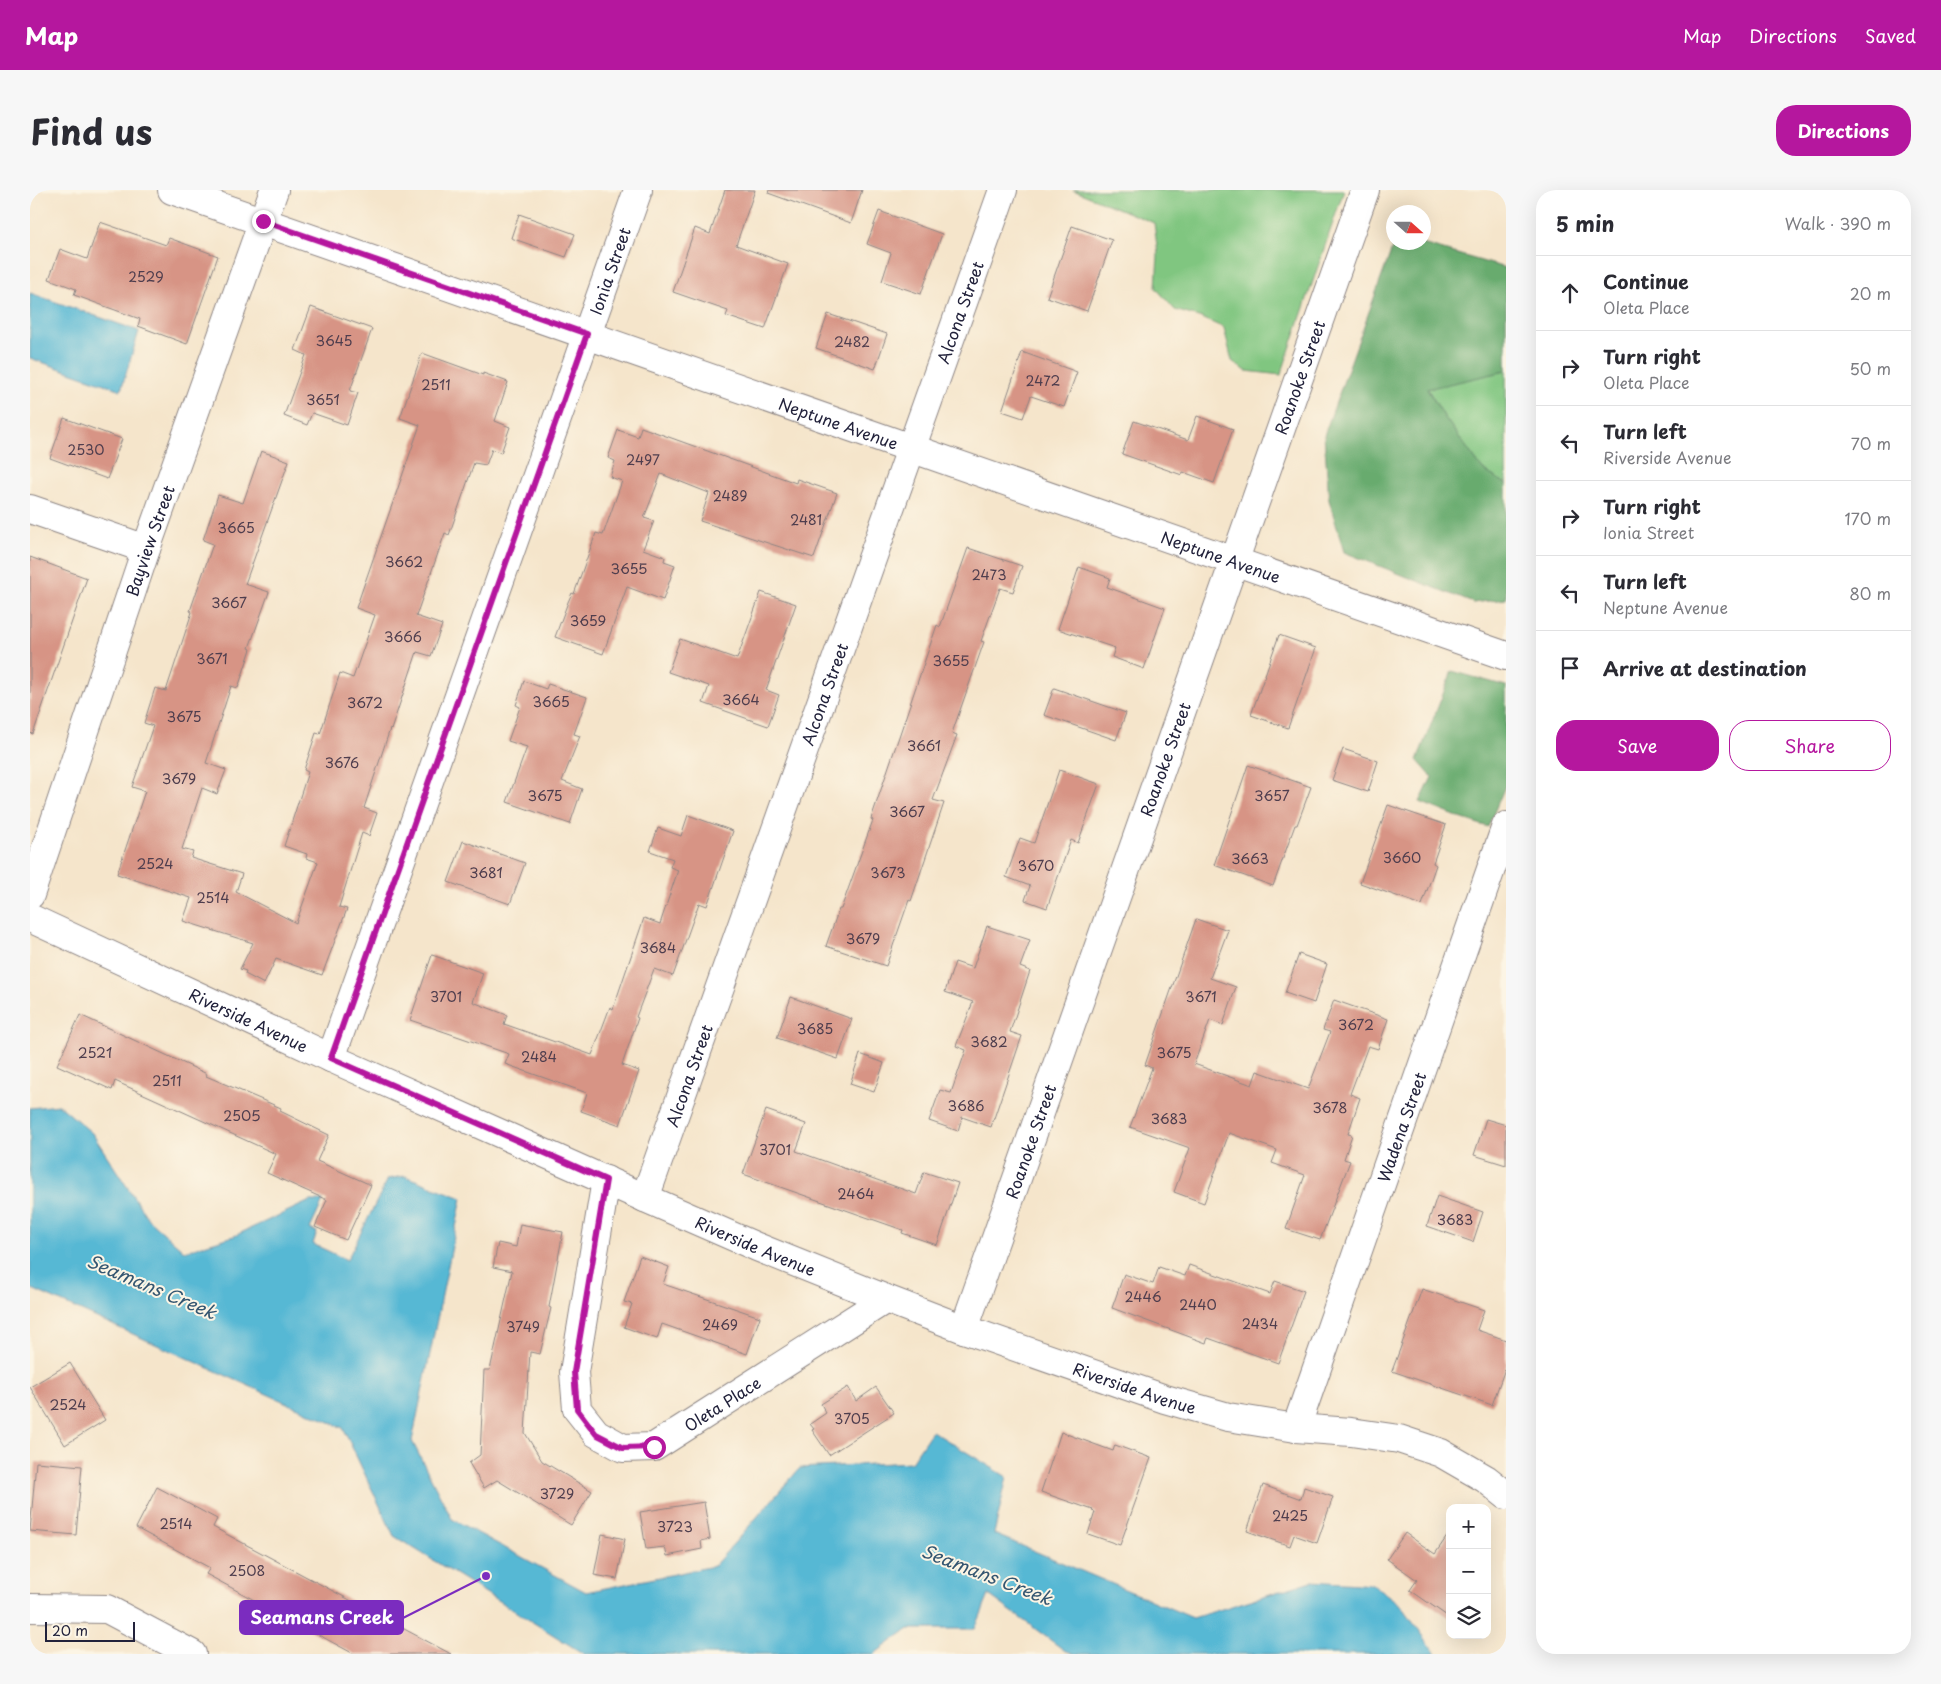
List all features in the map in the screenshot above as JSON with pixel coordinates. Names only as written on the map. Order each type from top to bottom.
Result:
[{"type":"street","name":"Neptune Avenue","points":[[172,190],[1506,656]]},
{"type":"street","name":"Bayview Street","points":[[30,895],[146,549],[274,190]]},
{"type":"street","name":"Ionia Street","points":[[331,1058],[638,190]]},
{"type":"street","name":"Alcona Street","points":[[645,1198],[1003,190]]},
{"type":"street","name":"Roanoke Street","points":[[964,1329],[1365,190]]},
{"type":"street","points":[[30,509],[146,549]]},
{"type":"street","name":"Wadena Street","points":[[1296,1428],[1506,826]]},
{"type":"street","name":"Riverside Avenue","points":[[30,918],[331,1058],[645,1198],[757,1247],[886,1299],[964,1329],[1165,1399],[1228,1417],[1296,1428],[1351,1432],[1399,1439],[1441,1453],[1486,1479],[1506,1495]]},
{"type":"street","name":"Oleta Place","points":[[606,1180],[574,1372],[577,1409],[596,1434],[623,1448],[654,1447],[886,1299]]},
{"type":"street","points":[[30,1608],[107,1609],[192,1654]]},
{"type":"green space","points":[[1073,190],[1344,190],[1281,375],[1246,371],[1232,361],[1224,328],[1202,318],[1175,310],[1156,288],[1158,254],[1154,223]]},
{"type":"green space","points":[[1431,246],[1506,268],[1506,371],[1427,389],[1445,418],[1483,470],[1506,484],[1506,599],[1473,603],[1344,552],[1329,500],[1324,435],[1391,250],[1431,250]]},
{"type":"green space","points":[[1506,371],[1506,484],[1483,470],[1445,418],[1427,388]]},
{"type":"green space","points":[[1452,671],[1506,686],[1506,784],[1488,827],[1420,802],[1432,777],[1417,760]]},
{"type":"water","points":[[30,293],[139,331],[121,390],[30,358]]},
{"type":"water","points":[[59,1105],[92,1133],[148,1219],[184,1251],[234,1236],[310,1201],[323,1201],[310,1229],[317,1232],[313,1244],[347,1260],[388,1179],[405,1176],[462,1198],[412,1441],[452,1519],[586,1592],[714,1566],[800,1468],[911,1462],[932,1431],[1007,1477],[994,1534],[1193,1618],[1312,1581],[1374,1585],[1402,1606],[1436,1654],[1075,1654],[1064,1650],[989,1595],[975,1629],[909,1629],[874,1654],[584,1654],[394,1536],[343,1428],[30,1288],[30,1108]]},
{"type":"building","points":[[725,190],[755,190],[736,245],[788,264],[765,329],[726,316],[728,311],[673,292],[695,228],[710,234]]},
{"type":"building","points":[[769,190],[862,190],[851,223],[768,193]]},
{"type":"building","points":[[879,211],[942,234],[921,294],[882,281],[891,253],[867,244]]},
{"type":"building","points":[[519,214],[575,234],[566,257],[511,238]]},
{"type":"building","points":[[100,222],[166,245],[169,238],[218,256],[187,344],[138,326],[140,319],[74,295],[76,289],[49,279],[60,249],[87,259]]},
{"type":"building","points":[[1072,226],[1112,240],[1087,311],[1047,297]]},
{"type":"building","points":[[311,307],[372,329],[350,391],[358,393],[347,425],[312,413],[307,425],[284,416],[306,355],[295,350]]},
{"type":"building","points":[[828,314],[887,334],[875,369],[816,348]]},
{"type":"building","points":[[1022,352],[1077,372],[1064,407],[1031,396],[1023,418],[1002,411]]},
{"type":"building","points":[[422,353],[508,382],[495,421],[510,427],[501,453],[492,449],[486,465],[474,463],[449,535],[445,533],[416,616],[442,625],[431,656],[417,652],[390,729],[364,808],[377,813],[369,836],[362,833],[339,907],[347,909],[322,975],[276,959],[264,984],[245,974],[246,971],[240,969],[253,943],[183,921],[191,898],[117,874],[145,791],[132,787],[153,726],[144,723],[155,688],[166,691],[192,612],[190,611],[213,544],[203,540],[218,495],[243,503],[261,451],[289,461],[245,584],[269,592],[249,648],[251,649],[238,688],[231,686],[206,763],[226,770],[217,794],[202,788],[182,849],[193,852],[191,858],[242,874],[236,892],[296,923],[318,862],[306,858],[307,854],[284,846],[308,772],[304,770],[316,733],[320,734],[340,673],[353,678],[375,615],[356,608],[420,425],[400,418]]},
{"type":"building","points":[[1197,416],[1233,429],[1214,483],[1183,472],[1182,475],[1122,454],[1134,421],[1188,440]]},
{"type":"building","points":[[64,418],[122,439],[107,479],[50,458]]},
{"type":"building","points":[[641,427],[796,483],[797,479],[837,493],[814,558],[700,521],[709,493],[661,474],[644,518],[654,521],[643,549],[665,557],[664,561],[675,565],[663,600],[627,587],[603,654],[555,637],[568,602],[572,593],[574,594],[596,533],[603,535],[622,481],[610,477],[615,461],[608,458],[618,430],[638,437]]},
{"type":"building","points":[[968,548],[1022,566],[1013,592],[1000,588],[981,641],[984,642],[952,733],[957,735],[933,800],[944,803],[911,901],[909,900],[886,966],[826,946],[873,820],[871,819],[937,625],[940,627]]},
{"type":"building","points":[[30,557],[87,578],[33,734],[30,733]]},
{"type":"building","points":[[1079,567],[1110,578],[1107,587],[1165,608],[1144,669],[1112,657],[1115,648],[1058,629]]},
{"type":"building","points":[[761,592],[796,604],[766,690],[779,695],[768,726],[703,703],[709,686],[668,672],[680,639],[737,659]]},
{"type":"building","points":[[1279,635],[1316,648],[1288,728],[1251,715]]},
{"type":"building","points":[[524,681],[546,689],[548,684],[587,697],[574,734],[580,736],[562,781],[582,789],[570,824],[507,802],[527,747],[508,741],[520,707],[516,705]]},
{"type":"building","points":[[1054,688],[1126,713],[1116,740],[1044,715]]},
{"type":"building","points":[[1343,749],[1378,761],[1368,792],[1332,780]]},
{"type":"building","points":[[1248,765],[1311,787],[1273,886],[1214,865]]},
{"type":"building","points":[[1059,770],[1099,784],[1078,843],[1071,840],[1047,908],[1025,900],[1030,886],[1006,877],[1020,838],[1034,843]]},
{"type":"building","points":[[1388,805],[1446,825],[1433,863],[1436,865],[1422,905],[1360,883]]},
{"type":"building","points":[[688,815],[733,831],[707,906],[699,903],[673,976],[654,969],[636,1017],[638,1018],[622,1065],[639,1071],[620,1125],[581,1111],[587,1093],[505,1064],[509,1054],[410,1020],[432,955],[483,973],[473,1002],[507,1015],[504,1024],[592,1055],[610,1007],[613,1009],[644,918],[660,924],[678,870],[670,867],[673,859],[650,851],[658,828],[681,836]]},
{"type":"building","points":[[463,841],[525,863],[510,904],[448,882]]},
{"type":"building","points":[[1196,919],[1228,930],[1210,978],[1236,987],[1223,1025],[1210,1020],[1194,1064],[1252,1085],[1257,1071],[1308,1089],[1330,1032],[1323,1030],[1334,1000],[1388,1019],[1378,1049],[1368,1046],[1350,1094],[1360,1098],[1348,1134],[1352,1135],[1344,1159],[1350,1161],[1320,1240],[1286,1229],[1305,1175],[1272,1163],[1277,1150],[1229,1133],[1204,1203],[1174,1192],[1190,1148],[1130,1127],[1152,1068],[1145,1065]]},
{"type":"building","points":[[987,926],[1030,940],[1020,967],[1030,971],[1010,1032],[1022,1036],[991,1127],[962,1117],[958,1131],[929,1121],[940,1090],[951,1093],[966,1050],[956,1046],[973,1002],[945,992],[955,962],[973,968]]},
{"type":"building","points":[[1299,954],[1327,964],[1314,1003],[1285,993]]},
{"type":"building","points":[[791,997],[852,1019],[838,1059],[777,1038]]},
{"type":"building","points":[[80,1015],[207,1074],[206,1076],[281,1108],[280,1111],[329,1135],[317,1161],[371,1185],[346,1240],[315,1227],[327,1200],[267,1173],[276,1154],[115,1081],[112,1090],[57,1065]]},
{"type":"building","points":[[860,1054],[884,1063],[874,1092],[850,1084]]},
{"type":"building","points":[[766,1110],[806,1124],[796,1151],[916,1194],[924,1172],[958,1183],[937,1245],[902,1233],[903,1230],[743,1174]]},
{"type":"building","points":[[1486,1119],[1506,1125],[1506,1165],[1474,1155]]},
{"type":"building","points":[[1437,1196],[1483,1212],[1473,1242],[1427,1226]]},
{"type":"building","points":[[520,1224],[563,1232],[549,1307],[551,1308],[540,1354],[530,1352],[525,1433],[542,1461],[592,1491],[571,1525],[497,1480],[484,1488],[469,1463],[480,1455],[484,1370],[490,1370],[512,1271],[493,1267],[498,1243],[516,1247]]},
{"type":"building","points":[[640,1256],[669,1267],[663,1284],[760,1317],[747,1354],[662,1324],[657,1339],[624,1327],[632,1304],[624,1302]]},
{"type":"building","points":[[1189,1265],[1270,1294],[1275,1281],[1304,1291],[1278,1363],[1208,1338],[1206,1343],[1112,1308],[1124,1274],[1153,1284],[1159,1267],[1185,1276]]},
{"type":"building","points":[[1422,1289],[1484,1310],[1477,1330],[1506,1340],[1506,1366],[1492,1405],[1392,1371]]},
{"type":"building","points":[[70,1363],[105,1420],[65,1445],[30,1387]]},
{"type":"building","points":[[848,1387],[856,1401],[876,1387],[894,1413],[829,1455],[810,1424],[826,1413],[821,1404]]},
{"type":"building","points":[[1061,1432],[1113,1451],[1115,1445],[1151,1458],[1120,1545],[1088,1534],[1095,1512],[1093,1510],[1041,1492]]},
{"type":"building","points":[[36,1462],[82,1466],[76,1535],[30,1531]]},
{"type":"building","points":[[1263,1485],[1301,1499],[1304,1487],[1333,1497],[1317,1543],[1294,1535],[1290,1546],[1247,1531]]},
{"type":"building","points":[[157,1487],[217,1519],[213,1527],[451,1654],[354,1654],[206,1574],[210,1568],[136,1528]]},
{"type":"building","points":[[704,1502],[710,1539],[701,1541],[702,1549],[667,1556],[665,1547],[646,1549],[640,1512]]},
{"type":"building","points":[[1405,1533],[1435,1554],[1446,1538],[1446,1615],[1410,1590],[1417,1580],[1387,1559]]},
{"type":"building","points":[[602,1534],[625,1539],[617,1579],[594,1575]]},
{"type":"place","name":"Seamans Creek","points":[[486,1576]]},
{"type":"route","points":[[263,221],[587,334],[331,1058],[606,1180],[574,1372],[577,1409],[596,1434],[623,1448],[654,1447]]}]
